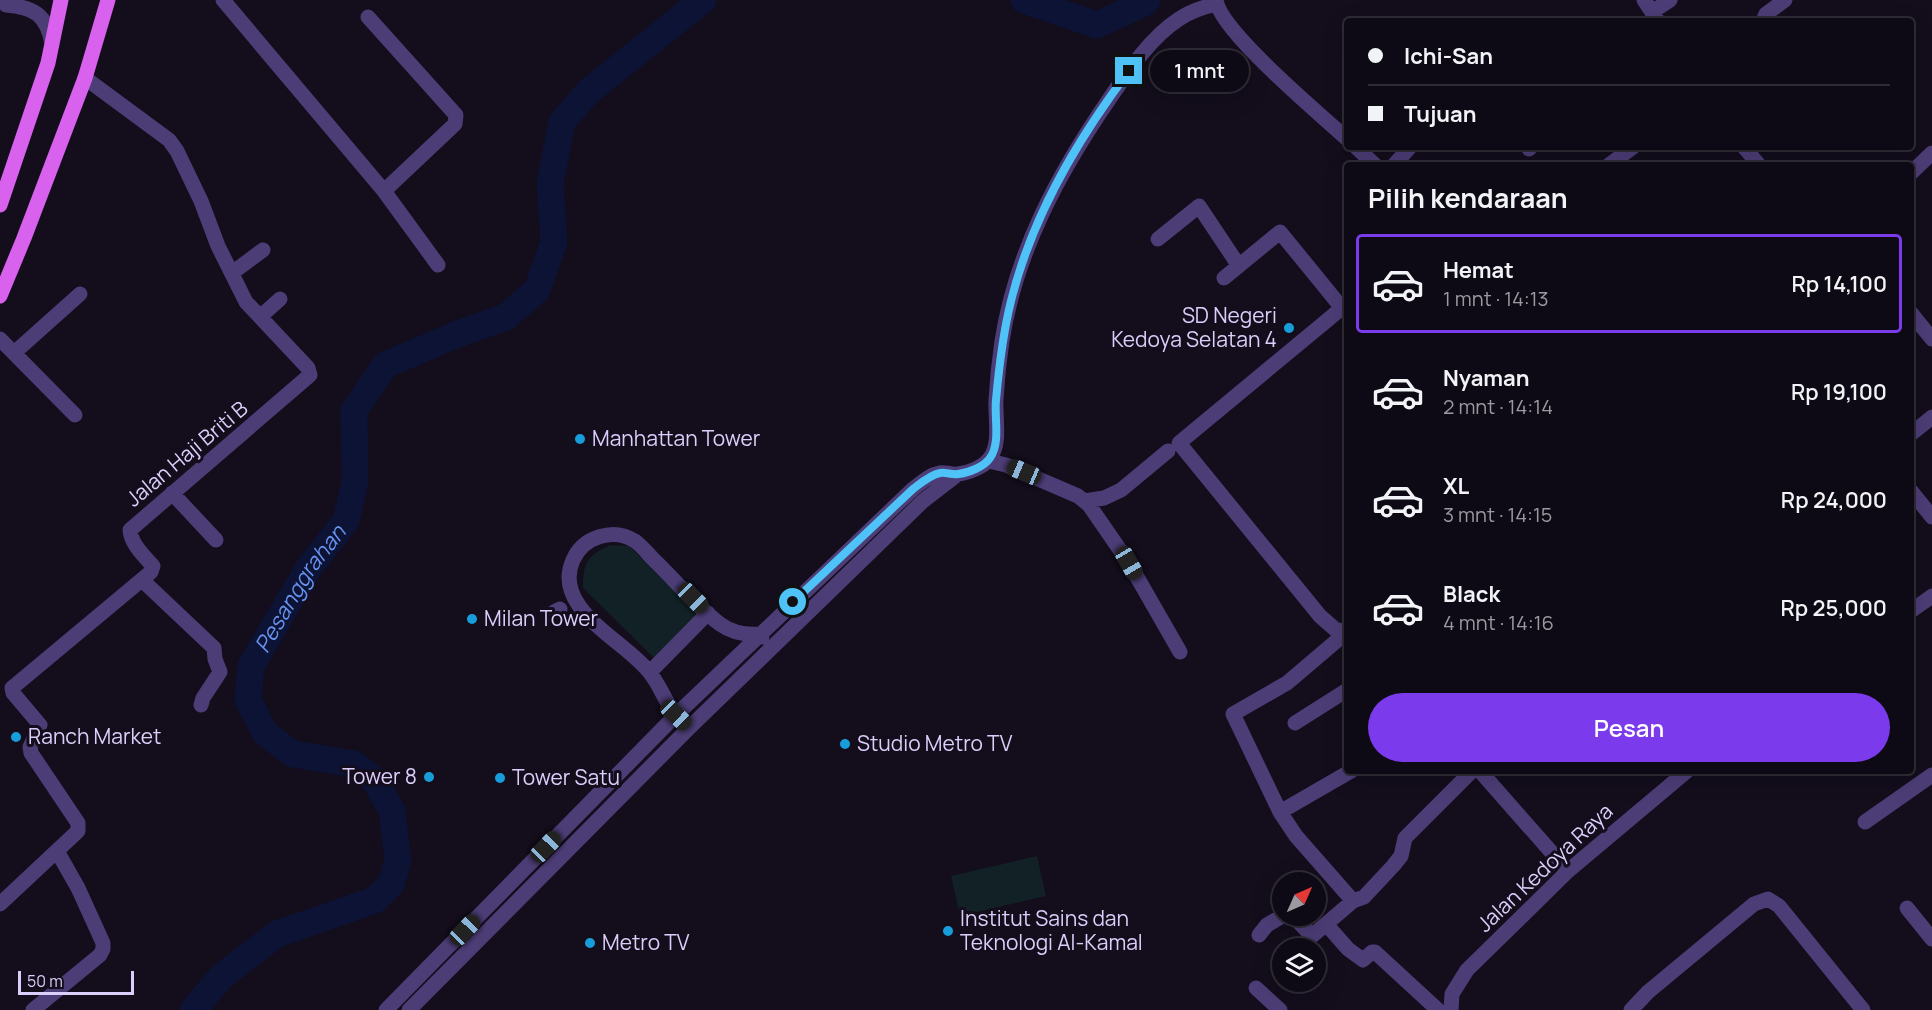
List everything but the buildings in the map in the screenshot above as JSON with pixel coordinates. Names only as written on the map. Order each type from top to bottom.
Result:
[{"type":"main road","points":[[0,206],[52,47],[61,0]]},
{"type":"main road","points":[[0,296],[85,78],[108,0]]},
{"type":"street","points":[[223,0],[384,191],[438,265]]},
{"type":"street","points":[[1651,11],[1670,0]]},
{"type":"street","points":[[1764,18],[1785,0]]},
{"type":"street","points":[[406,990],[418,1007],[689,728],[922,501],[958,474],[975,469],[989,461],[995,446],[996,402],[1002,341],[1011,301],[1031,239],[1057,181],[1083,138],[1138,58],[1162,33],[1178,20],[1216,2],[1227,24],[1238,37],[1344,136]]},
{"type":"street","points":[[6,4],[24,6],[39,14],[50,29],[52,47]]},
{"type":"street","points":[[368,17],[456,115],[455,124],[384,191]]},
{"type":"street","name":"Jalan Haji Briti B","points":[[85,78],[169,140],[177,151],[246,302],[308,368],[310,375],[307,380],[130,530],[134,542],[153,566],[152,572],[142,580]]},
{"type":"street","points":[[1359,150],[1372,162]]},
{"type":"street","points":[[1397,162],[1407,150]]},
{"type":"street","points":[[1613,162],[1629,150]]},
{"type":"street","points":[[1914,170],[1932,153]]},
{"type":"street","points":[[1158,239],[1199,206],[1239,266]]},
{"type":"street","points":[[1224,278],[1280,232],[1344,308]]},
{"type":"street","points":[[232,273],[262,250]]},
{"type":"street","points":[[14,353],[80,294]]},
{"type":"street","points":[[260,316],[280,299]]},
{"type":"street","points":[[1344,310],[1179,443],[1320,616],[1336,630],[1344,631]]},
{"type":"street","points":[[1914,317],[1932,339]]},
{"type":"street","points":[[0,339],[75,415]]},
{"type":"street","points":[[1914,432],[1932,417]]},
{"type":"street","points":[[1084,501],[1104,498],[1121,490],[1168,451]]},
{"type":"street","points":[[989,461],[1006,465],[1078,496],[1084,501],[1129,563],[1180,652]]},
{"type":"street","points":[[389,1009],[676,715],[913,489],[927,478],[941,472],[958,474]]},
{"type":"street","points":[[172,493],[216,540]]},
{"type":"street","points":[[1914,495],[1932,517]]},
{"type":"street","points":[[689,728],[669,709],[650,672],[577,606],[569,586],[569,573],[573,559],[584,545],[595,537],[606,534],[634,540],[722,626],[744,635],[759,634]]},
{"type":"street","points":[[0,904],[78,831],[78,823],[32,753],[30,747],[40,725],[13,693],[12,688],[142,580],[214,648],[220,672],[201,705]]},
{"type":"street","points":[[1914,609],[1932,596]]},
{"type":"street","points":[[650,672],[708,613]]},
{"type":"street","points":[[759,634],[772,648]]},
{"type":"street","points":[[1344,635],[1287,683],[1233,714],[1280,812],[1296,836],[1353,901]]},
{"type":"street","points":[[1295,723],[1344,692]]},
{"type":"street","points":[[1280,812],[1346,774]]},
{"type":"street","points":[[1438,1010],[1375,952],[1363,960],[1348,949],[1326,924],[1353,901],[1364,897],[1401,856],[1405,838],[1469,774]]},
{"type":"street","points":[[1483,774],[1568,871]]},
{"type":"street","name":"Jalan Kedoya Raya","points":[[1451,1010],[1452,994],[1467,970],[1568,871],[1683,774]]},
{"type":"street","points":[[1865,822],[1932,776]]},
{"type":"street","points":[[33,1010],[100,955],[103,949],[103,943],[78,888],[57,851]]},
{"type":"street","points":[[1630,1010],[1648,992],[1754,904],[1768,899],[1779,906],[1863,1010]]},
{"type":"street","points":[[1907,908],[1932,939]]},
{"type":"street","points":[[1259,935],[1272,922]]},
{"type":"street","points":[[1302,926],[1312,936],[1324,926]]},
{"type":"street","points":[[1256,988],[1280,1010]]},
{"type":"shaded area","points":[[610,545],[629,546],[697,614],[654,658],[583,588],[585,566],[588,561]]},
{"type":"shaded area","points":[[1037,856],[1046,896],[960,916],[951,876]]},
{"type":"waterway","name":"Pesanggrahan","points":[[193,1010],[222,976],[277,934],[375,900],[391,884],[398,860],[392,811],[374,779],[354,764],[293,754],[265,733],[248,700],[251,666],[308,569],[346,521],[355,482],[354,411],[385,365],[458,334],[506,317],[537,290],[554,242],[550,184],[562,122],[589,91],[703,0]]},
{"type":"waterway","name":"Pesanggrahan","points":[[1024,0],[1097,25],[1147,0]]},
{"type":"place","name":"SD Negeri Kedoya Selatan 4","points":[[1289,328]]},
{"type":"place","name":"Manhattan Tower","points":[[580,439]]},
{"type":"place","name":"Milan Tower","points":[[472,619]]},
{"type":"place","name":"Ranch Market","points":[[16,737]]},
{"type":"place","name":"Studio Metro TV","points":[[845,744]]},
{"type":"place","name":"Tower 8","points":[[429,777]]},
{"type":"place","name":"Tower Satu","points":[[500,778]]},
{"type":"place","name":"Institut Sains dan Teknologi Al-Kamal","points":[[948,931]]},
{"type":"place","name":"Metro TV","points":[[590,943]]},
{"type":"route","points":[[793,602],[927,478],[941,472],[958,474],[975,469],[989,461],[995,446],[996,402],[1002,341],[1021,264],[1057,181],[1129,71]]}]
